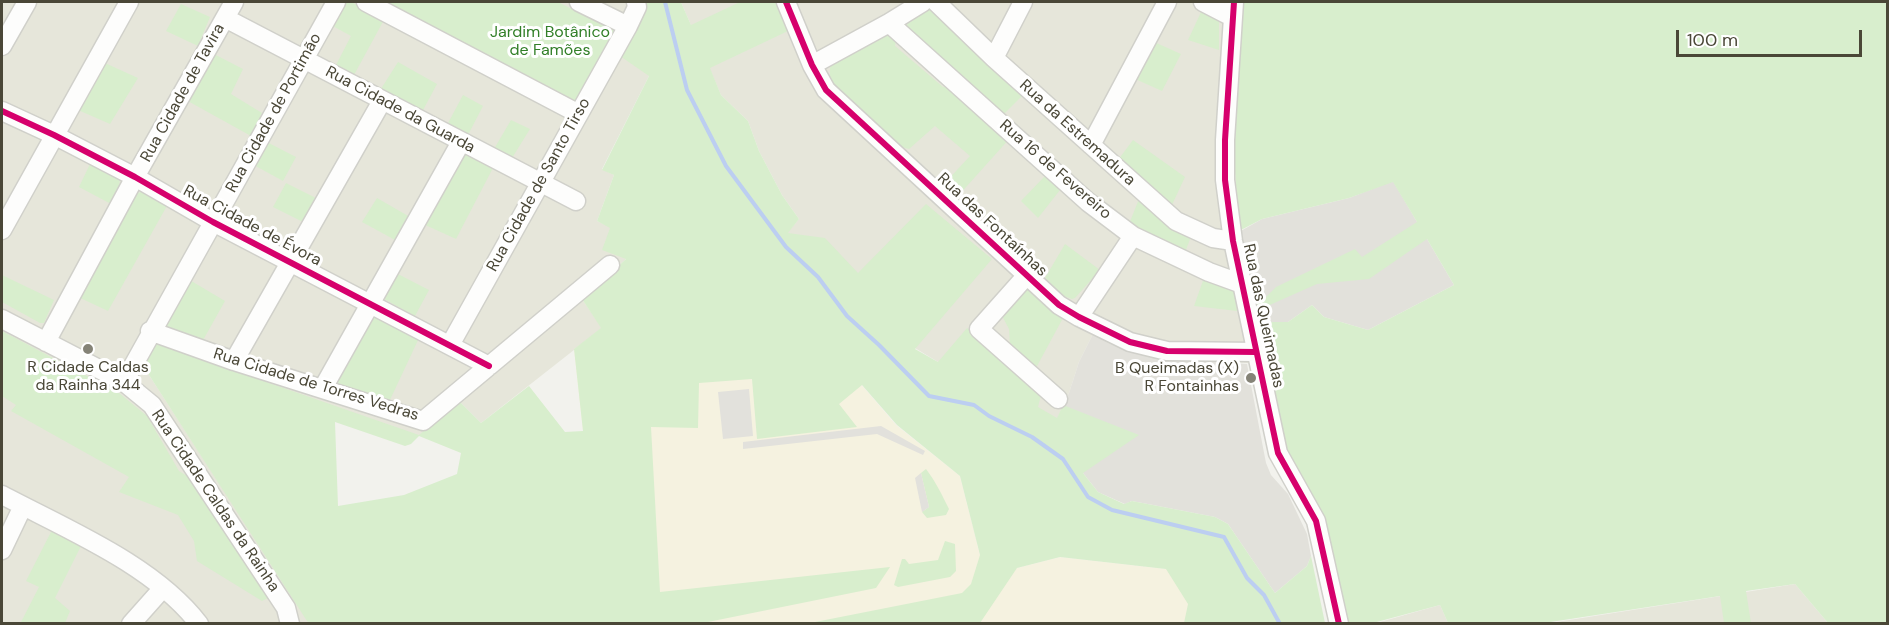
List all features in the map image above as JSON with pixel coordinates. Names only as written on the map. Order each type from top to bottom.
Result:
[{"type":"street","points":[[2,46],[7,22],[27,2]]},
{"type":"street","points":[[2,230],[129,2]]},
{"type":"street","name":"Rua Cidade de Tavira","points":[[46,342],[135,177],[234,2]]},
{"type":"street","name":"Rua Cidade de Portimão","points":[[124,382],[336,2]]},
{"type":"street","points":[[366,2],[579,114]]},
{"type":"street","points":[[579,2],[628,26]]},
{"type":"street","name":"Rua Cidade de Santo Tirso","points":[[450,345],[638,8],[636,2]]},
{"type":"street","name":"Rua das Fontaínhas","points":[[786,2],[826,90],[1059,305],[1130,342],[1167,351],[1256,352]]},
{"type":"street","points":[[813,65],[923,2]]},
{"type":"street","name":"Rua da Estremadura","points":[[936,2],[994,58],[1176,221],[1213,238],[1233,241]]},
{"type":"street","points":[[994,58],[1023,2]]},
{"type":"street","points":[[1091,145],[1167,2]]},
{"type":"street","points":[[1203,2],[1233,9]]},
{"type":"street","name":"Rua das Queimadas","points":[[1233,9],[1224,140],[1225,180],[1233,241],[1278,453],[1316,521],[1339,624]]},
{"type":"street","name":"Rua Cidade da Guarda","points":[[225,18],[576,201]]},
{"type":"street","name":"Rua 16 de Fevereiro","points":[[889,23],[1088,202],[1133,236],[1209,272],[1242,284]]},
{"type":"street","points":[[234,361],[382,101]]},
{"type":"street","name":"Rua Cidade de Évora","points":[[2,111],[135,177],[213,222],[489,366]]},
{"type":"street","points":[[323,388],[461,142]]},
{"type":"street","points":[[1079,317],[1133,236]]},
{"type":"street","name":"Rua Cidade de Torres Vedras","points":[[150,332],[423,421],[610,265]]},
{"type":"street","points":[[1026,275],[979,329],[1058,399]]},
{"type":"street","name":"Rua Cidade Caldas da Rainha","points":[[2,319],[124,382],[152,405],[286,608],[290,624]]},
{"type":"street","points":[[2,495],[137,567],[163,588],[199,624]]},
{"type":"street","points":[[2,550],[23,506]]},
{"type":"street","points":[[131,624],[163,588]]},
{"type":"shaded area","points":[[2,2],[643,2],[649,76],[602,169],[614,175],[597,221],[610,227],[626,259],[582,299],[602,328],[481,423],[459,401],[419,436],[152,343],[146,366],[149,375],[310,623],[2,623]]},
{"type":"shaded area","points":[[681,2],[1243,2],[1233,142],[1239,232],[1265,363],[1165,359],[1133,350],[1093,334],[1079,362],[1069,393],[1057,419],[938,362],[915,348],[787,233],[799,219],[782,195],[759,151],[748,121],[721,95]]},
{"type":"shaded area","points":[[1393,181],[1454,285],[1368,330],[1324,317],[1312,305],[1288,322],[1256,322],[1239,232],[1262,219],[1349,198]]},
{"type":"shaded area","points":[[734,237],[896,425],[960,476],[980,555],[1017,568],[1060,557],[1211,574],[1238,623],[604,623],[574,349]]},
{"type":"shaded area","points":[[1093,334],[1133,350],[1165,359],[1247,364],[1266,463],[1271,475],[1288,494],[1307,534],[1311,556],[1307,566],[1275,593],[1228,524],[1215,517],[1132,501],[1125,504],[1098,492],[1083,473],[1057,419],[1069,393],[1079,362]]},
{"type":"shaded area","points":[[749,389],[753,436],[723,439],[718,392]]},
{"type":"shaded area","points":[[881,426],[925,451],[923,455],[877,434],[743,449],[743,442]]},
{"type":"shaded area","points":[[921,473],[929,507],[922,512],[915,478]]},
{"type":"shaded area","points":[[1795,584],[1828,623],[1544,624],[1721,596]]},
{"type":"shaded area","points":[[1440,605],[1448,623],[1373,624]]},
{"type":"green space","points":[[342,2],[351,2],[385,18],[354,75],[336,65],[351,36],[329,24]]},
{"type":"green space","name":"Jardim Botânico de Famões","points":[[386,2],[558,2],[615,31],[578,102]]},
{"type":"green space","points":[[643,2],[681,2],[691,25],[740,2],[776,2],[788,31],[710,68],[721,95],[748,121],[759,151],[782,195],[799,219],[788,233],[825,238],[858,273],[926,204],[992,259],[915,349],[938,362],[967,328],[1042,391],[1038,407],[1057,418],[1063,405],[1139,435],[1083,473],[1098,492],[1124,504],[1132,501],[1215,517],[1228,524],[1275,593],[1307,566],[1311,556],[1325,623],[1184,623],[1188,604],[1166,569],[1060,557],[1017,568],[980,623],[810,623],[962,593],[971,584],[980,555],[960,476],[897,425],[862,385],[839,404],[857,427],[757,439],[752,379],[699,383],[698,428],[651,427],[660,592],[890,567],[876,588],[703,623],[310,623],[307,621],[149,375],[147,358],[151,342],[419,435],[459,401],[481,423],[529,386],[565,432],[583,431],[574,349],[601,328],[582,299],[626,259],[602,250],[610,228],[597,221],[614,175],[602,170],[649,76],[620,56]],"holes":[[[335,422],[405,446],[411,444],[419,436],[461,453],[457,474],[404,495],[338,506]]]},
{"type":"green space","points":[[1243,2],[1887,2],[1887,623],[1828,623],[1795,584],[1746,591],[1751,623],[1724,623],[1720,596],[1544,623],[1448,623],[1440,605],[1373,623],[1345,623],[1286,453],[1256,322],[1288,322],[1312,305],[1324,317],[1368,330],[1454,285],[1427,239],[1369,279],[1317,284],[1254,312],[1249,285],[1253,283],[1262,301],[1276,287],[1355,249],[1362,257],[1417,222],[1393,182],[1349,198],[1262,219],[1239,231],[1233,142]]},
{"type":"green space","points":[[181,4],[210,17],[198,46],[166,31]]},
{"type":"green space","points":[[930,9],[1025,93],[1004,114],[906,26],[911,19]]},
{"type":"green space","points":[[1202,10],[1219,19],[1219,50],[1188,40]]},
{"type":"green space","points":[[885,35],[893,36],[896,40],[895,46],[943,87],[950,86],[1011,137],[958,196],[943,185],[970,156],[935,126],[909,149],[901,147],[833,84],[830,78],[830,65]]},
{"type":"green space","points":[[1152,41],[1181,54],[1162,91],[1133,78]]},
{"type":"green space","points":[[212,53],[243,69],[231,94],[262,113],[251,136],[186,100]]},
{"type":"green space","points":[[398,62],[437,84],[422,112],[379,92]]},
{"type":"green space","points":[[105,63],[138,78],[110,124],[78,110]]},
{"type":"green space","points":[[463,95],[483,106],[468,135],[447,125]]},
{"type":"green space","points":[[511,120],[530,129],[512,158],[494,149]]},
{"type":"green space","points":[[263,140],[296,157],[283,181],[250,163]]},
{"type":"green space","points":[[1133,140],[1185,177],[1171,207],[1118,160]]},
{"type":"green space","points":[[466,153],[494,166],[456,239],[423,224],[462,154]]},
{"type":"green space","points":[[90,164],[120,179],[111,204],[79,187]]},
{"type":"green space","points":[[1045,176],[1060,190],[1038,218],[1021,201]]},
{"type":"green space","points":[[286,183],[316,198],[303,222],[273,207]]},
{"type":"green space","points":[[141,192],[168,204],[108,311],[76,296],[135,194]]},
{"type":"green space","points":[[1141,194],[1192,234],[1184,255],[1129,224]]},
{"type":"green space","points":[[377,198],[410,217],[395,240],[362,222]]},
{"type":"green space","points":[[1065,244],[1100,270],[1072,299],[1063,296],[1045,278]]},
{"type":"green space","points":[[396,273],[429,290],[415,316],[384,299],[383,295]]},
{"type":"green space","points":[[2,275],[54,300],[44,323],[2,302]]},
{"type":"green space","points":[[1205,275],[1231,287],[1235,292],[1237,311],[1194,306]]},
{"type":"green space","points":[[188,279],[225,301],[202,342],[162,327]]},
{"type":"green space","points":[[1026,286],[1063,318],[1036,368],[1010,346],[1009,329],[1000,312]]},
{"type":"green space","points":[[377,314],[420,336],[389,402],[336,383],[370,315]]},
{"type":"green space","points":[[2,331],[119,393],[147,416],[179,471],[190,478],[268,598],[262,601],[197,561],[194,541],[178,515],[119,492],[129,477],[11,411],[16,405],[2,396]]},
{"type":"green space","points":[[926,469],[949,509],[946,515],[927,518],[922,512],[929,507],[921,473]]},
{"type":"green space","points":[[53,528],[82,544],[55,598],[70,611],[65,623],[20,624],[39,587],[26,581]]},
{"type":"green space","points":[[945,541],[955,544],[956,571],[950,577],[898,587],[894,585],[902,559],[909,564],[938,560]]},
{"type":"waterway","points":[[665,2],[687,90],[726,166],[786,247],[818,277],[847,316],[929,396],[974,405],[989,416],[1032,437],[1063,459],[1088,497],[1112,510],[1224,537],[1247,578],[1264,595],[1280,624]]},
{"type":"cycle path","points":[[786,2],[812,65],[826,90],[1059,305],[1130,342],[1167,351],[1256,352]]},
{"type":"cycle path","points":[[1234,2],[1225,140],[1225,180],[1233,241],[1278,453],[1316,521],[1339,624]]},
{"type":"cycle path","points":[[2,111],[135,177],[213,222],[489,366]]},
{"type":"place","name":"R Cidade Caldas da Rainha 344","points":[[88,349]]},
{"type":"place","name":"B Queimadas (X) R Fontainhas","points":[[1251,378]]}]
